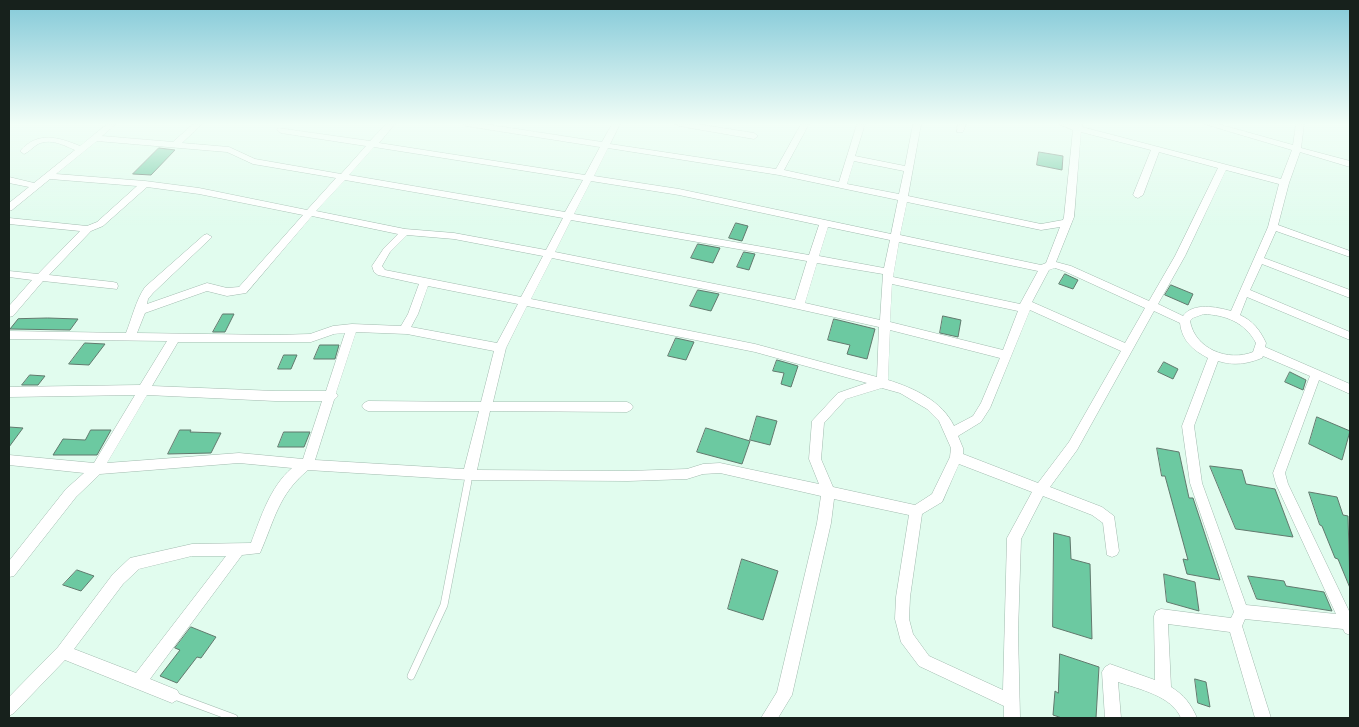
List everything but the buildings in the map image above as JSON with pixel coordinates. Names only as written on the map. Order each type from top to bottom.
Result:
[{"type":"street","points":[[9,208],[70,158]]},
{"type":"street","points":[[246,158],[253,161],[812,259],[888,275],[1025,307],[1128,349]]},
{"type":"street","points":[[141,310],[207,287],[227,292],[242,290],[360,158]]},
{"type":"street","points":[[458,158],[741,204],[824,224],[1047,267],[1067,268],[1185,321]]},
{"type":"street","points":[[469,475],[484,406],[500,348],[570,217],[598,158]]},
{"type":"street","points":[[684,158],[779,172],[1041,227],[1066,223]]},
{"type":"street","points":[[779,172],[786,158]]},
{"type":"street","points":[[842,186],[851,158],[909,169]]},
{"type":"street","points":[[882,383],[888,275],[894,237],[905,197],[911,158]]},
{"type":"street","points":[[951,434],[977,419],[986,405],[1025,307],[1047,267],[1069,217],[1075,158]]},
{"type":"street","points":[[1138,195],[1153,158]]},
{"type":"street","points":[[1189,158],[1284,183]]},
{"type":"street","points":[[1234,316],[1273,227],[1284,183],[1293,158]]},
{"type":"street","points":[[1330,158],[1350,164]]},
{"type":"street","points":[[1012,718],[1014,538],[1040,490],[1073,446],[1128,349],[1180,256],[1223,167]]},
{"type":"street","points":[[48,176],[145,184],[199,191],[405,232],[494,244],[799,304],[885,323],[1007,355]]},
{"type":"street","points":[[9,180],[34,186]]},
{"type":"street","points":[[9,314],[40,278],[88,229],[100,224],[145,184]]},
{"type":"street","points":[[9,222],[88,229]]},
{"type":"street","points":[[799,304],[824,224]]},
{"type":"street","points":[[1273,227],[1350,254]]},
{"type":"street","points":[[9,460],[97,469],[239,458],[308,463],[342,468],[469,475],[628,476],[687,474],[704,469],[720,468],[916,511],[937,498],[956,457],[957,448],[944,418],[931,406],[904,390],[755,348],[382,274],[377,266],[387,250],[405,232]]},
{"type":"street","points":[[130,336],[141,310],[143,298],[149,290],[207,237]]},
{"type":"street","points":[[1258,259],[1350,294]]},
{"type":"street","points":[[9,274],[113,286]]},
{"type":"street","points":[[404,330],[413,314],[424,283]]},
{"type":"street","points":[[1245,292],[1350,336]]},
{"type":"street","points":[[1203,310],[1213,310],[1234,316],[1244,322],[1258,336],[1261,350],[1258,356],[1242,361],[1215,355],[1193,341],[1187,334],[1185,321],[1195,311],[1203,310]]},
{"type":"street","points":[[9,335],[130,336],[174,339],[311,338],[333,330],[352,328],[404,330],[500,348]]},
{"type":"street","points":[[9,708],[63,652],[118,579],[135,563],[192,550],[255,548],[274,501],[290,478],[308,463],[332,396],[352,328]]},
{"type":"street","points":[[9,571],[71,494],[97,469],[174,339]]},
{"type":"street","points":[[1261,350],[1350,389]]},
{"type":"street","points":[[1215,355],[1188,426],[1196,483],[1241,612],[1235,626],[1264,718]]},
{"type":"street","points":[[1316,374],[1279,473],[1282,484],[1350,625]]},
{"type":"street","points":[[769,718],[784,695],[824,524],[828,491],[815,459],[818,421],[842,396],[882,383]]},
{"type":"street","points":[[9,392],[144,390],[275,396],[332,396]]},
{"type":"street","points":[[368,406],[627,407]]},
{"type":"street","points":[[956,457],[1097,511],[1109,520],[1112,551]]},
{"type":"street","points":[[916,511],[903,597],[902,619],[906,637],[924,661],[1011,701]]},
{"type":"street","points":[[139,681],[239,549]]},
{"type":"street","points":[[1241,612],[1350,625]]},
{"type":"street","points":[[1163,690],[1160,616],[1235,626]]},
{"type":"street","points":[[63,652],[172,695]]},
{"type":"street","points":[[1113,718],[1110,672],[1163,690],[1188,712],[1189,718]]},
{"type":"lane","points":[[411,676],[444,605],[469,475]]},
{"type":"lane","points":[[172,695],[234,718]]}]
